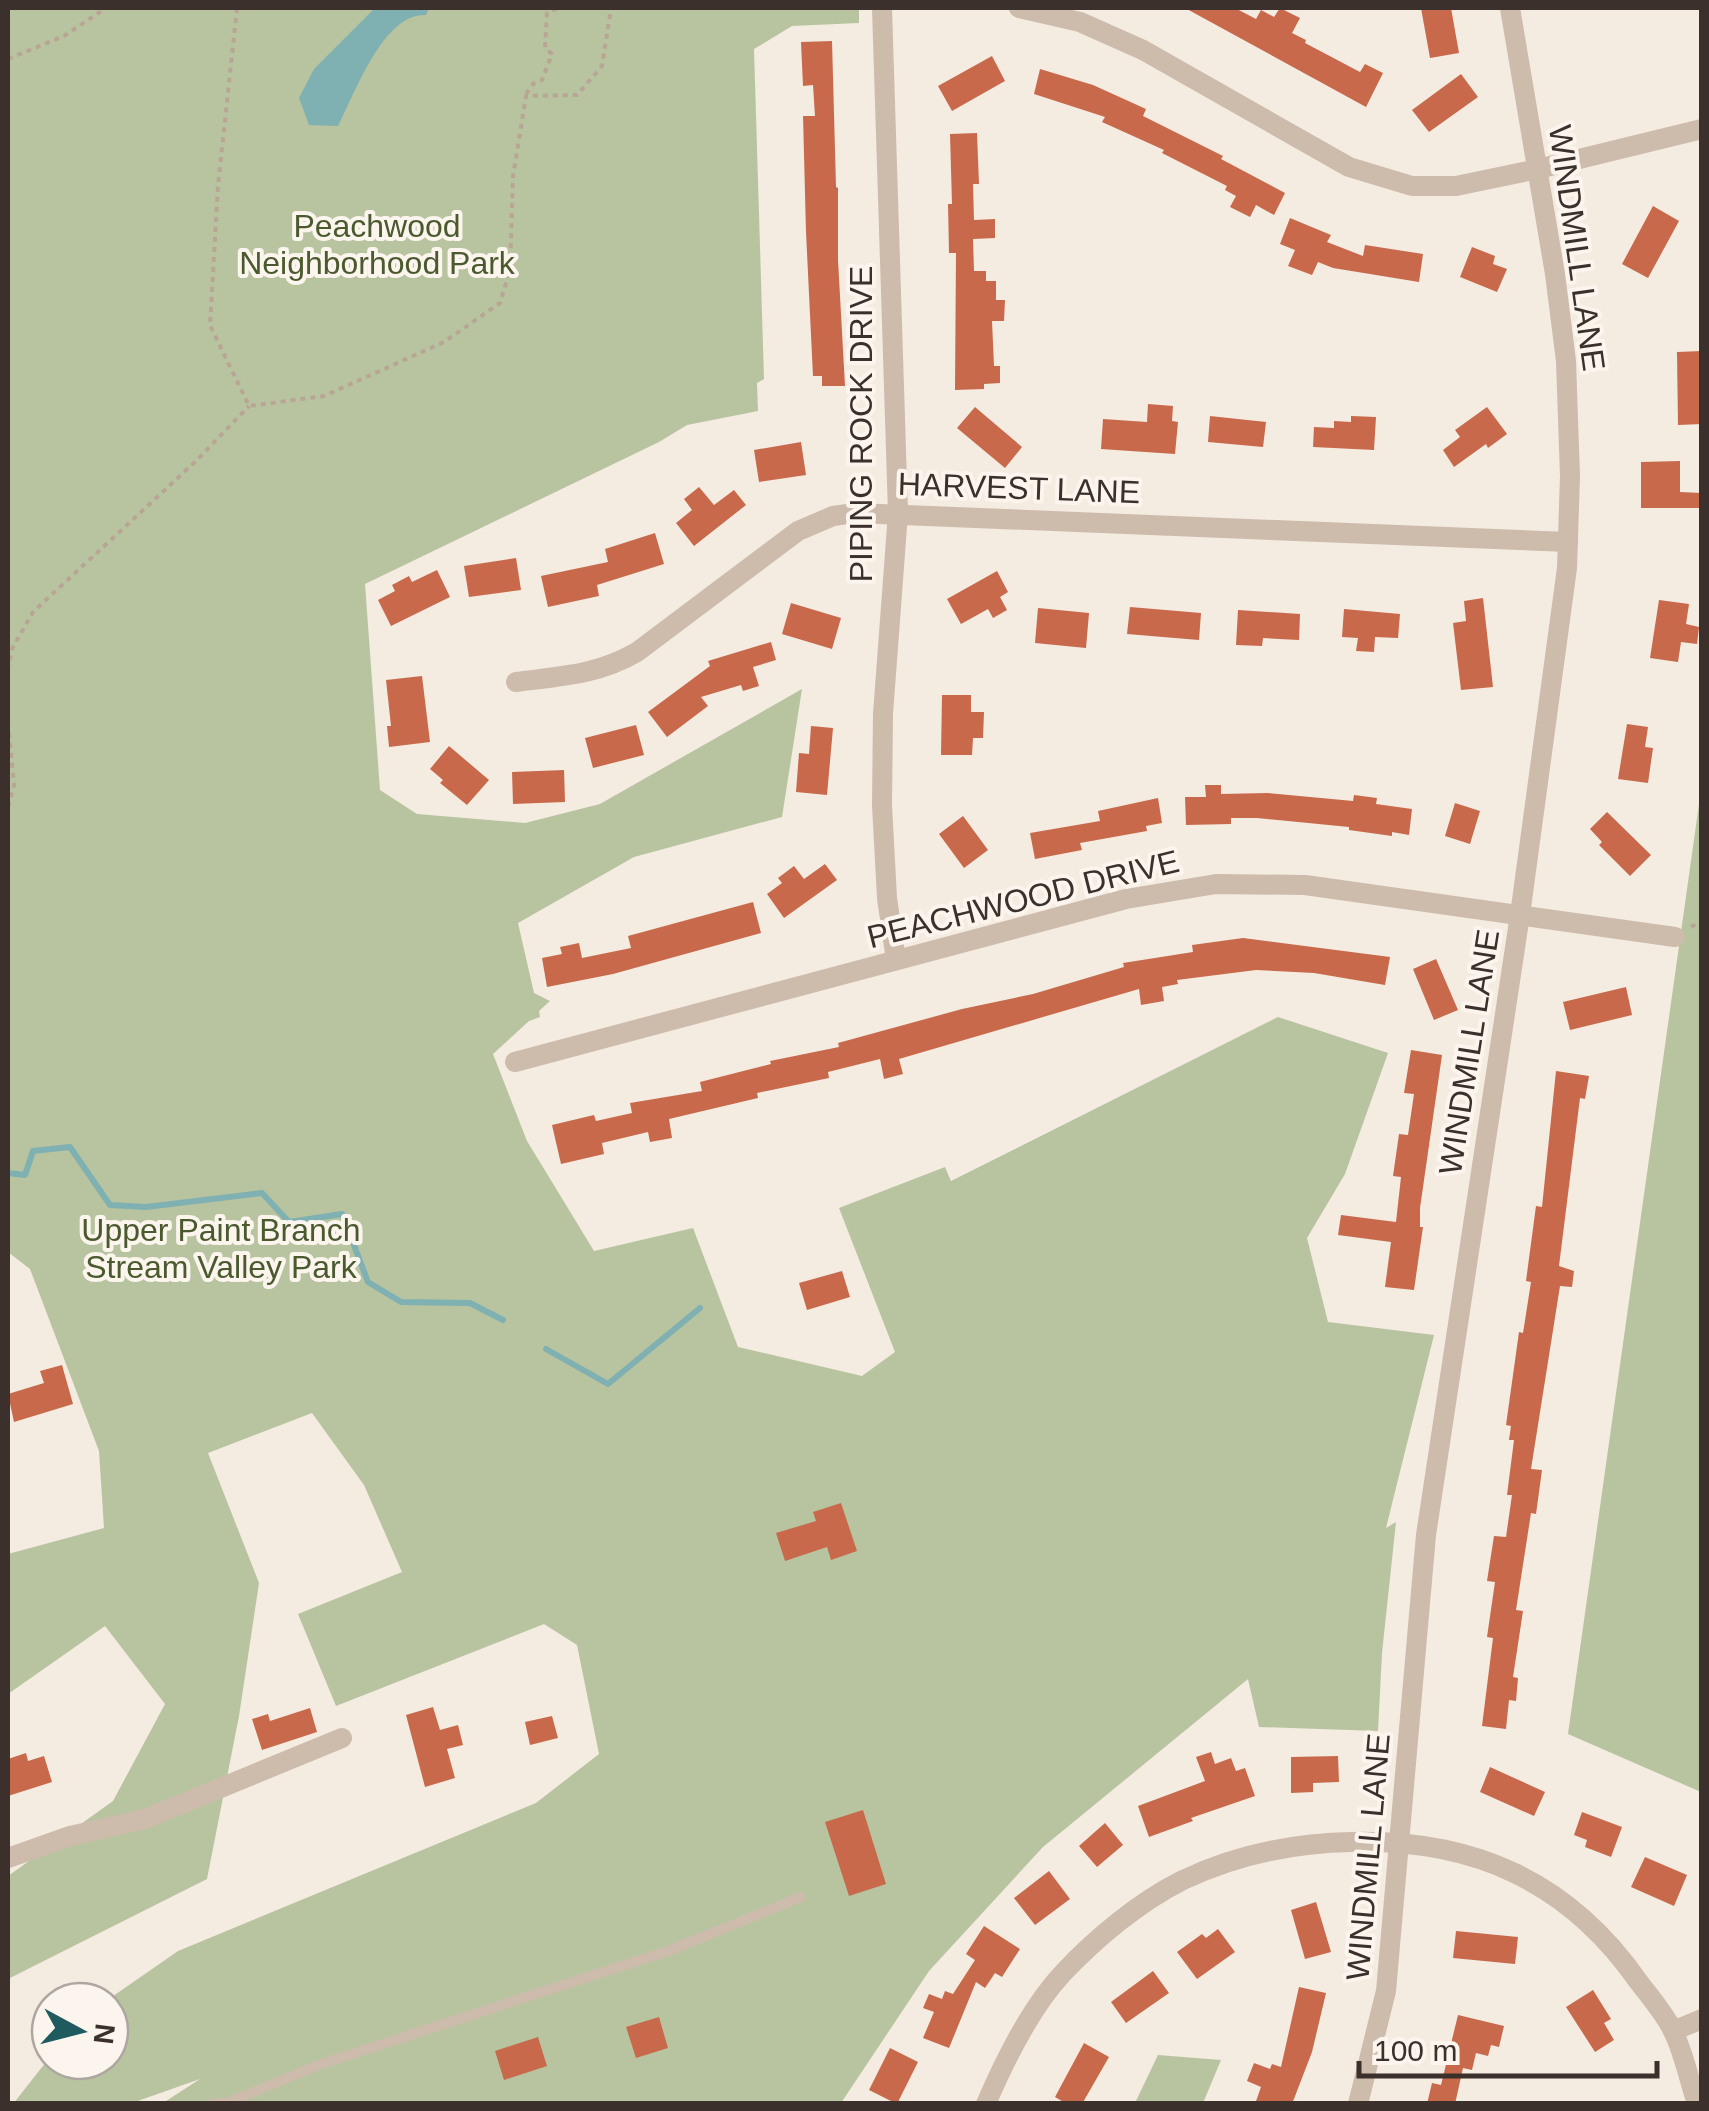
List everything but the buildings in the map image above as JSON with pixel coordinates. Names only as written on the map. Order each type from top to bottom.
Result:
[{"type":"street","name":"PIPING ROCK DRIVE","points":[[882,8],[898,513],[882,756],[887,898],[896,960]]},
{"type":"street","points":[[1019,8],[1080,22],[1143,50],[1349,167],[1412,186],[1456,186],[1538,170],[1702,129]]},
{"type":"street","name":"WINDMILL LANE","points":[[1358,2104],[1386,1992],[1426,1534],[1520,916],[1568,542],[1566,361],[1510,8]]},
{"type":"street","name":"HARVEST LANE","points":[[516,682],[596,672],[615,665],[798,530],[854,512],[1568,542]]},
{"type":"street","name":"PEACHWOOD DRIVE","points":[[515,1062],[1126,899],[1216,884],[1305,885],[1675,937]]},
{"type":"street","points":[[8,1858],[70,1836],[146,1819],[342,1738]]},
{"type":"street","points":[[986,2104],[1007,2056],[1060,1975],[1111,1928],[1181,1881],[1251,1854],[1318,1842],[1400,1840],[1450,1848],[1492,1862],[1554,1895],[1614,1946],[1673,2031],[1697,2104]]},
{"type":"street","points":[[1673,2031],[1702,2020]]},
{"type":"lane","points":[[211,2104],[227,2103],[321,2064],[668,1951],[801,1897]]},
{"type":"path","points":[[8,58],[64,36],[106,8]]},
{"type":"path","points":[[237,8],[218,186],[210,325],[249,406]]},
{"type":"path","points":[[8,670],[12,649],[33,612],[184,473],[249,406],[324,396],[444,342],[500,303],[510,270],[513,176],[526,91],[545,75],[552,54],[545,48],[547,13],[558,8]]},
{"type":"path","points":[[526,99],[577,95],[602,66],[612,8]]},
{"type":"path","points":[[8,723],[14,785],[8,808]]},
{"type":"green space","points":[[8,8],[859,8],[859,23],[792,26],[754,49],[764,379],[757,383],[758,411],[687,425],[365,584],[380,790],[417,814],[525,823],[600,804],[802,689],[782,817],[634,857],[518,923],[534,993],[550,1001],[539,1011],[540,1017],[529,1021],[493,1054],[527,1141],[594,1251],[693,1228],[738,1347],[862,1376],[895,1352],[839,1208],[945,1167],[951,1181],[1278,1017],[1388,1053],[1345,1174],[1307,1238],[1328,1322],[1434,1335],[1386,1528],[1396,1522],[1378,1731],[1259,1727],[1248,1679],[1043,1847],[929,1971],[841,2103],[163,2103],[200,2079],[132,2103],[13,2104],[31,2081],[130,2081],[130,1984],[178,1951],[536,1803],[599,1754],[577,1645],[544,1624],[336,1706],[298,1614],[402,1572],[364,1485],[312,1413],[208,1453],[259,1583],[239,1716],[207,1879],[8,1979],[8,1876],[113,1801],[165,1704],[105,1626],[8,1694],[8,1554],[104,1528],[99,1451],[30,1269],[8,1252]]},
{"type":"green space","points":[[1701,790],[1701,1792],[1568,1734]]},
{"type":"green space","points":[[1158,2055],[1221,2060],[1203,2103],[1135,2103]]},
{"type":"water","points":[[375,8],[429,8],[426,15],[397,26],[384,40],[338,126],[309,125],[299,98],[314,69]]},
{"type":"waterway","points":[[8,1173],[25,1175],[33,1151],[70,1147],[110,1205],[146,1207],[262,1193],[289,1222],[342,1214],[368,1282],[401,1302],[470,1303],[503,1320]]},
{"type":"waterway","points":[[546,1349],[608,1384],[700,1308]]},
{"type":"park label","name":"Peachwood Neighborhood Park","points":[[377,244]]},
{"type":"park label","name":"Upper Paint Branch Stream Valley Park","points":[[221,1248]]}]
